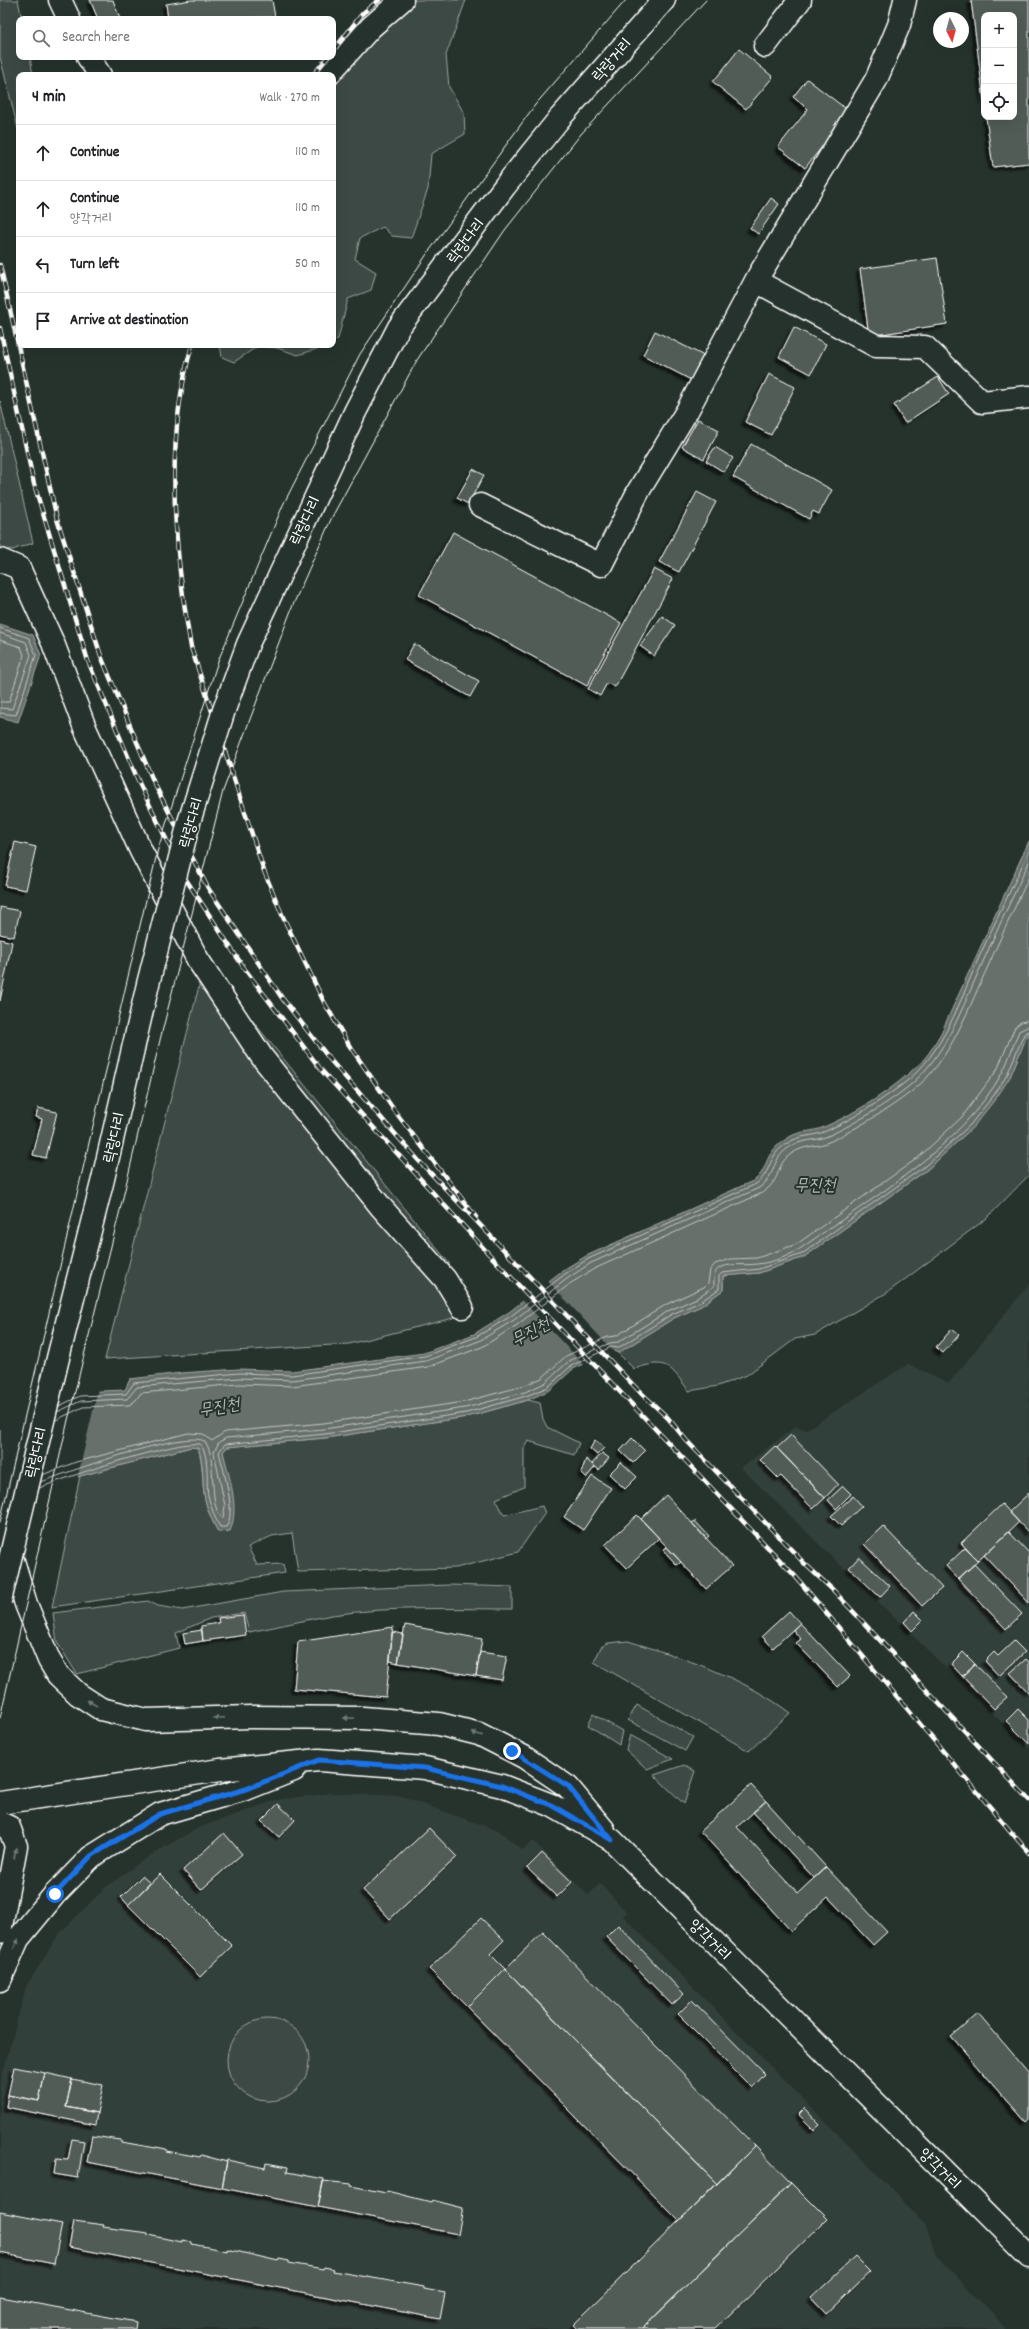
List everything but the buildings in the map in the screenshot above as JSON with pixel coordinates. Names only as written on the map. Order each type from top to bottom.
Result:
[{"type":"main road","points":[[60,0],[68,16]]},
{"type":"main road","points":[[331,72],[371,27],[402,0]]},
{"type":"main road","name":"락랑거리","points":[[559,119],[664,0]]},
{"type":"main road","points":[[764,46],[800,0]]},
{"type":"main road","points":[[480,505],[601,565],[639,490],[687,411],[756,281],[876,80],[899,25],[905,0]]},
{"type":"main road","points":[[90,60],[98,72]]},
{"type":"main road","name":"락랑다리","points":[[0,1601],[103,1179],[148,984],[189,822],[224,710],[248,644],[355,412],[398,327],[505,186],[559,119]]},
{"type":"main road","points":[[756,281],[876,346],[925,347],[982,402],[1028,397]]},
{"type":"main road","points":[[0,560],[19,568],[53,643],[85,728],[141,851],[210,980],[262,1057],[380,1207],[445,1279],[462,1307]]},
{"type":"main road","points":[[11,1554],[28,1610],[49,1660],[58,1675],[78,1694],[101,1709],[146,1720],[250,1717],[363,1718],[439,1724],[479,1734],[512,1751],[568,1786],[612,1840]]},
{"type":"main road","points":[[0,1980],[18,1939],[55,1894],[91,1856],[160,1814],[246,1789],[319,1760]]},
{"type":"main road","name":"양각거리","points":[[0,1803],[220,1770],[319,1760],[425,1768],[502,1786],[551,1805],[612,1840],[1029,2256]]},
{"type":"main road","points":[[0,1822],[9,1827],[16,1846],[0,1932]]},
{"type":"shaded area","points":[[0,0],[18,0],[21,16],[16,16],[16,60],[30,60],[32,72],[16,72],[16,121],[0,57]]},
{"type":"shaded area","points":[[414,0],[466,0],[446,55],[449,87],[464,113],[465,134],[431,154],[428,189],[411,238],[392,236],[383,227],[360,238],[355,259],[376,272],[371,290],[348,299],[338,339],[336,340],[336,84],[376,37]]},
{"type":"shaded area","points":[[220,348],[255,348],[234,362],[222,357]]},
{"type":"shaded area","points":[[277,348],[320,348],[298,355]]},
{"type":"shaded area","points":[[0,401],[33,543],[12,550],[0,548]]},
{"type":"shaded area","points":[[205,962],[449,1263],[453,1318],[349,1344],[105,1359]]},
{"type":"shaded area","points":[[1029,1031],[1029,1175],[987,1218],[888,1292],[815,1335],[795,1339],[747,1375],[718,1386],[689,1391],[677,1375],[666,1366],[654,1364],[634,1369],[618,1353],[674,1318],[701,1306],[723,1290],[723,1276],[759,1273],[804,1257],[928,1169],[973,1127],[1010,1077]]},
{"type":"shaded area","points":[[1029,1284],[1029,1749],[741,1468],[796,1426],[806,1430],[908,1364],[949,1383]]},
{"type":"shaded area","points":[[528,1400],[540,1403],[543,1419],[547,1427],[579,1443],[574,1455],[528,1441],[524,1448],[524,1487],[496,1499],[504,1515],[542,1506],[545,1513],[518,1552],[456,1568],[298,1572],[292,1533],[272,1536],[248,1547],[257,1565],[283,1564],[285,1573],[52,1607],[80,1476],[191,1447],[198,1448],[202,1465],[204,1494],[211,1518],[218,1532],[229,1531],[226,1466],[223,1452],[227,1447],[325,1438],[467,1417]]},
{"type":"shaded area","points":[[449,1585],[512,1587],[512,1609],[422,1609],[354,1612],[249,1632],[244,1613],[211,1618],[176,1633],[179,1648],[77,1674],[57,1642],[53,1613],[148,1601],[158,1606],[182,1610],[283,1592]]},
{"type":"shaded area","points":[[628,1641],[670,1654],[733,1679],[772,1700],[790,1713],[749,1751],[594,1662],[601,1647],[608,1643]]},
{"type":"shaded area","points":[[637,1705],[693,1737],[685,1751],[628,1720]]},
{"type":"shaded area","points":[[593,1714],[622,1731],[619,1745],[588,1725]]},
{"type":"shaded area","points":[[630,1735],[673,1759],[647,1769],[626,1750]]},
{"type":"shaded area","points":[[684,1765],[695,1771],[684,1804],[654,1775]]},
{"type":"shaded area","points":[[331,1793],[400,1796],[499,1831],[522,1850],[533,1841],[588,1895],[600,1884],[627,1912],[623,1916],[925,2223],[936,2255],[1007,2329],[0,2329],[0,2084],[26,1987],[58,1935],[107,1886],[154,1853],[198,1828],[276,1800]]},
{"type":"shaded area","points":[[260,2019],[276,2019],[291,2026],[302,2037],[309,2052],[309,2068],[306,2076],[297,2089],[284,2098],[276,2101],[260,2101],[245,2094],[234,2083],[227,2068],[227,2052],[234,2037],[245,2026]]},
{"type":"water","points":[[0,624],[33,635],[41,655],[18,722],[0,717]]},
{"type":"water","name":"무진천","points":[[1029,841],[1029,1031],[1010,1077],[997,1097],[973,1127],[928,1169],[804,1257],[759,1273],[723,1276],[723,1290],[701,1306],[674,1318],[618,1353],[613,1351],[573,1369],[550,1390],[528,1400],[467,1417],[325,1438],[227,1447],[223,1452],[234,1502],[233,1522],[230,1531],[218,1532],[205,1499],[200,1454],[198,1448],[191,1447],[80,1476],[0,1508],[0,1430],[79,1392],[125,1390],[130,1379],[181,1373],[239,1369],[292,1371],[424,1353],[474,1334],[509,1312],[563,1270],[586,1256],[755,1180],[762,1171],[772,1152],[782,1142],[799,1133],[824,1127],[875,1099],[910,1073],[932,1049],[941,1033]]},
{"type":"pier","points":[[547,1280],[617,1355],[613,1353],[585,1366],[522,1300]]},
{"type":"pier","points":[[98,1389],[77,1480],[0,1510],[1,1428],[78,1390]]},
{"type":"tram line","points":[[0,1522],[158,849],[218,661],[283,505],[360,354],[427,254],[535,105],[626,0]]},
{"type":"tram line","points":[[0,1718],[68,1420],[160,1040],[223,791],[293,605],[332,517],[417,360],[505,230],[581,134],[706,0]]},
{"type":"railway","points":[[336,47],[363,13],[379,0]]},
{"type":"railway","points":[[316,72],[326,60]]},
{"type":"railway","points":[[0,265],[16,336]]},
{"type":"railway","points":[[0,328],[34,484],[88,661],[140,785],[185,878],[244,968],[322,1071],[488,1253],[795,1576],[1029,1853]]},
{"type":"railway","points":[[19,348],[57,519],[101,656],[154,783],[208,888],[282,998],[332,1062],[419,1161],[638,1390],[668,1418],[686,1440],[805,1564],[834,1591],[1029,1800]]},
{"type":"railway","points":[[191,348],[183,382],[175,457],[176,534],[185,610],[191,647],[264,871],[283,917],[324,1002],[349,1045],[394,1110],[476,1217]]},
{"type":"route","points":[[55,1894],[91,1856],[160,1814],[246,1789],[319,1760],[425,1768],[502,1786],[551,1805],[612,1840],[568,1786],[524,1757],[512,1751]]}]
